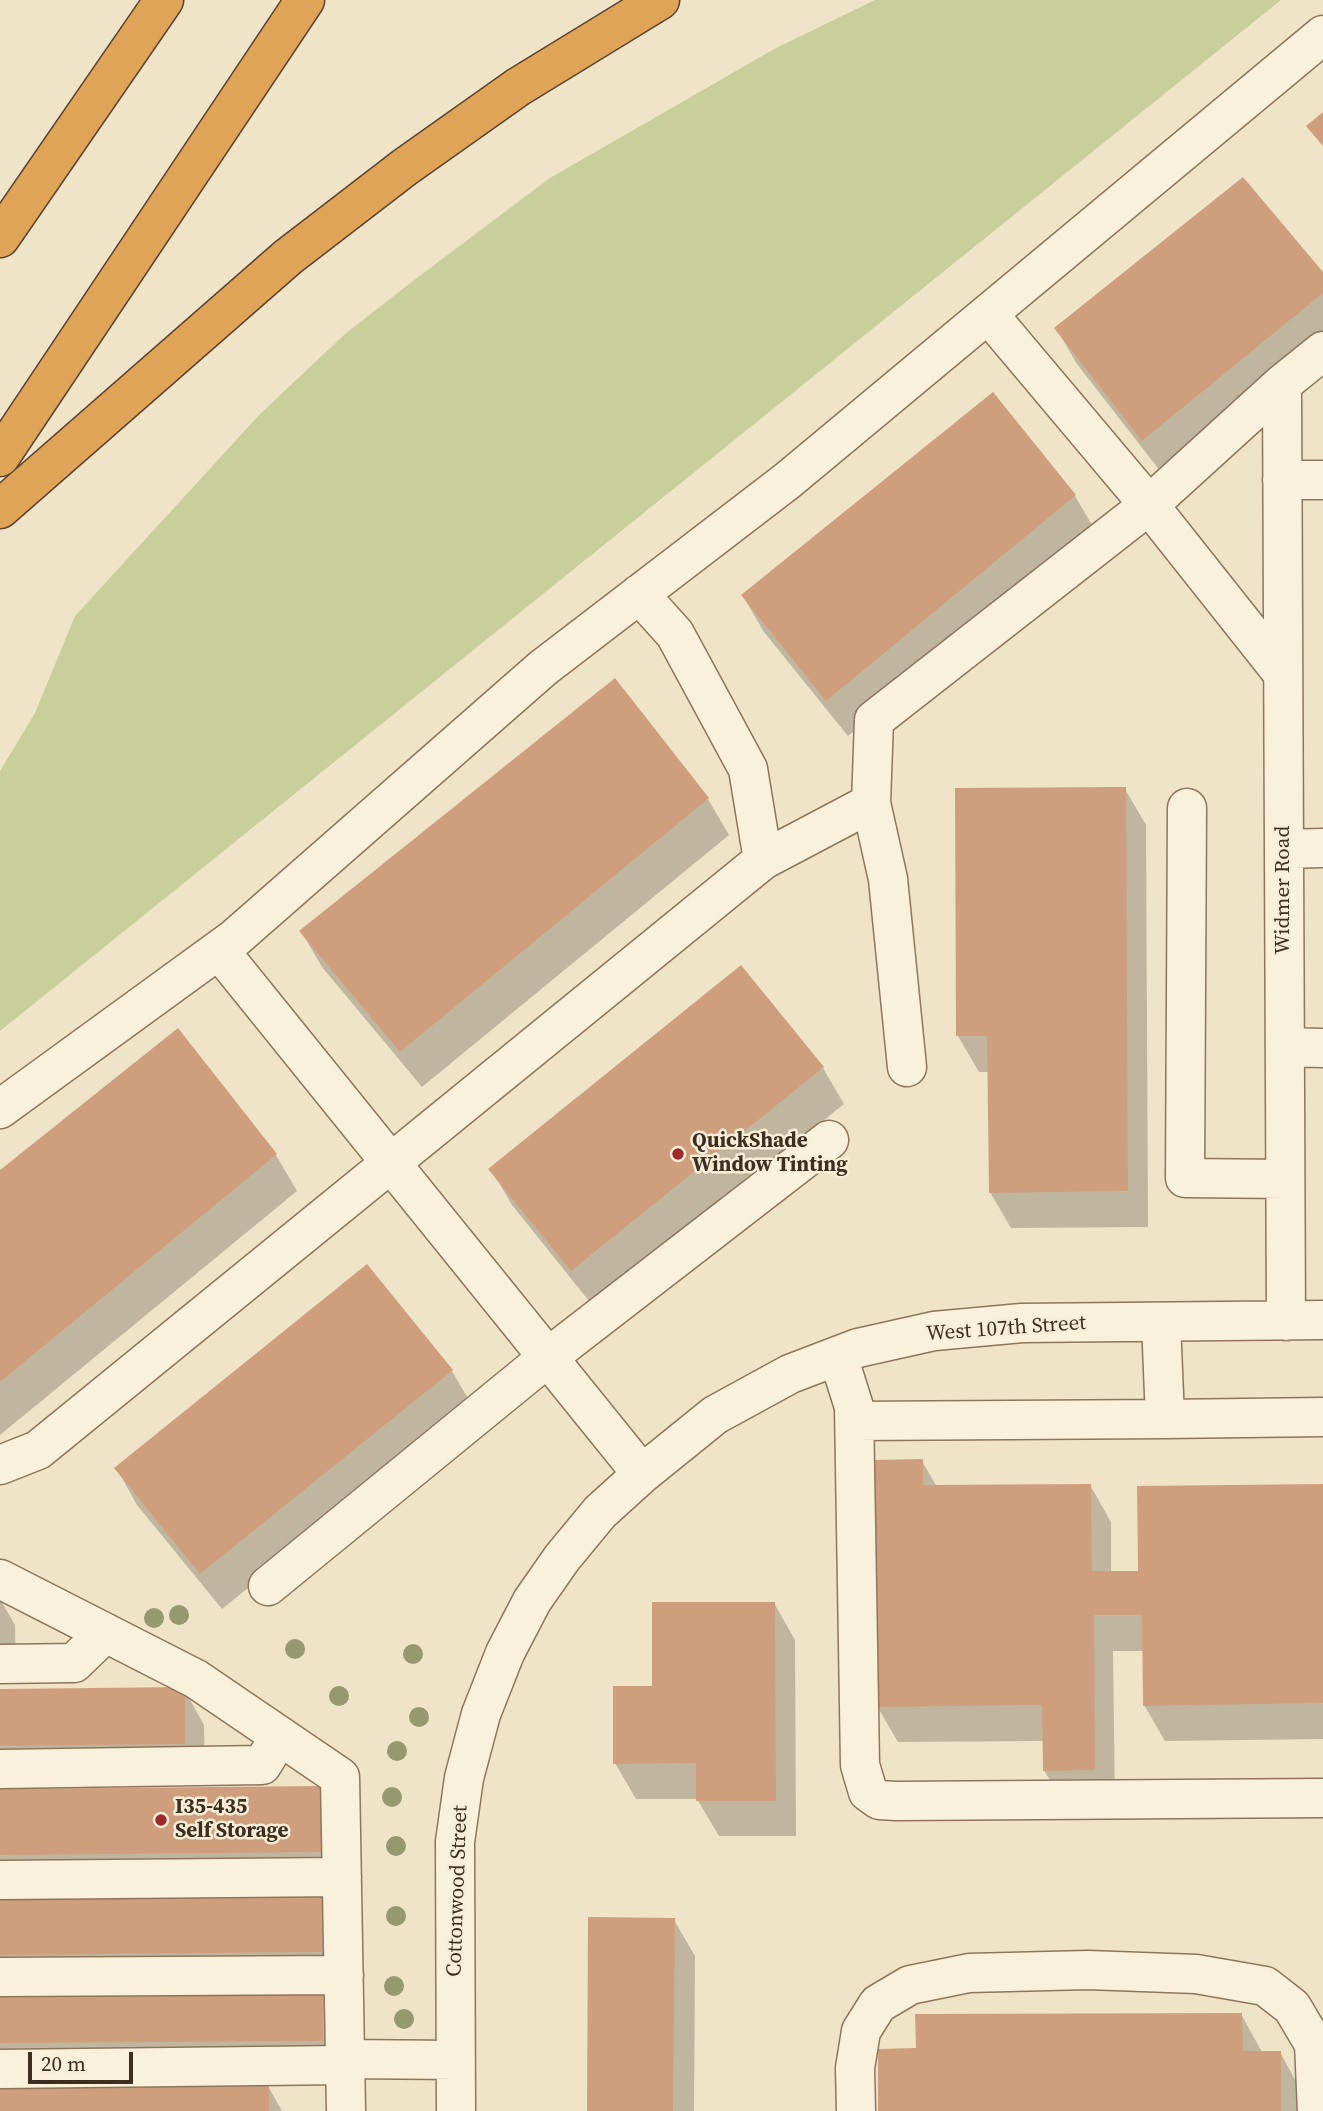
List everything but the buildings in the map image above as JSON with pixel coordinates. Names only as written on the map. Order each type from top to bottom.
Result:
[{"type":"highway","points":[[0,238],[164,0]]},
{"type":"highway","points":[[0,457],[305,0]]},
{"type":"highway","points":[[0,509],[288,257],[394,175],[518,88],[660,0]]},
{"type":"street","points":[[0,1109],[219,950],[543,668],[787,481],[1323,34]]},
{"type":"street","points":[[989,315],[1149,505],[1283,674]]},
{"type":"street","points":[[907,1067],[888,879],[871,803],[874,720],[1149,505],[1282,384],[1323,351]]},
{"type":"street","name":"Widmer Road","points":[[1282,384],[1286,1321]]},
{"type":"street","points":[[1282,470],[1323,480]]},
{"type":"street","points":[[639,594],[675,634],[748,769],[763,860]]},
{"type":"street","points":[[0,1465],[38,1450],[763,860],[871,803]]},
{"type":"street","points":[[1187,808],[1185,1178],[1285,1178]]},
{"type":"street","points":[[1284,849],[1323,848]]},
{"type":"street","points":[[219,950],[642,1474]]},
{"type":"street","points":[[1285,1047],[1323,1048]]},
{"type":"street","points":[[268,1586],[547,1358],[830,1140]]},
{"type":"street","name":"West 107th Street","points":[[642,1474],[715,1415],[790,1374],[838,1356],[934,1331],[1023,1324],[1323,1320]]},
{"type":"street","points":[[1161,1322],[1165,1419]]},
{"type":"street","points":[[838,1356],[854,1407],[860,1765],[868,1792],[880,1800],[896,1801],[1323,1798]]},
{"type":"street","points":[[855,1422],[1323,1416]]},
{"type":"street","name":"Cottonwood Street","points":[[456,2111],[456,1842],[464,1778],[481,1714],[505,1653],[533,1601],[562,1558],[600,1512],[642,1474]]},
{"type":"street","points":[[0,1579],[197,1679],[340,1777],[346,2111]]},
{"type":"street","points":[[0,1664],[74,1663],[105,1633]]},
{"type":"street","points":[[0,1769],[262,1765],[280,1736]]},
{"type":"street","points":[[0,1880],[342,1877]]},
{"type":"street","points":[[856,2111],[855,2068],[861,2031],[878,2004],[910,1985],[969,1973],[1088,1970],[1196,1974],[1265,1986],[1292,2007],[1314,2044],[1318,2111]]},
{"type":"street","points":[[0,1977],[344,1975]]},
{"type":"street","points":[[0,2069],[456,2060]]},
{"type":"green space","points":[[875,0],[1281,0],[0,1031],[0,771],[35,713],[75,616],[260,414],[345,334],[409,284],[550,178],[776,48]]},
{"type":"place","name":"QuickShade Window Tinting","points":[[678,1154]]},
{"type":"place","name":"I35-435 Self Storage","points":[[161,1820]]}]
